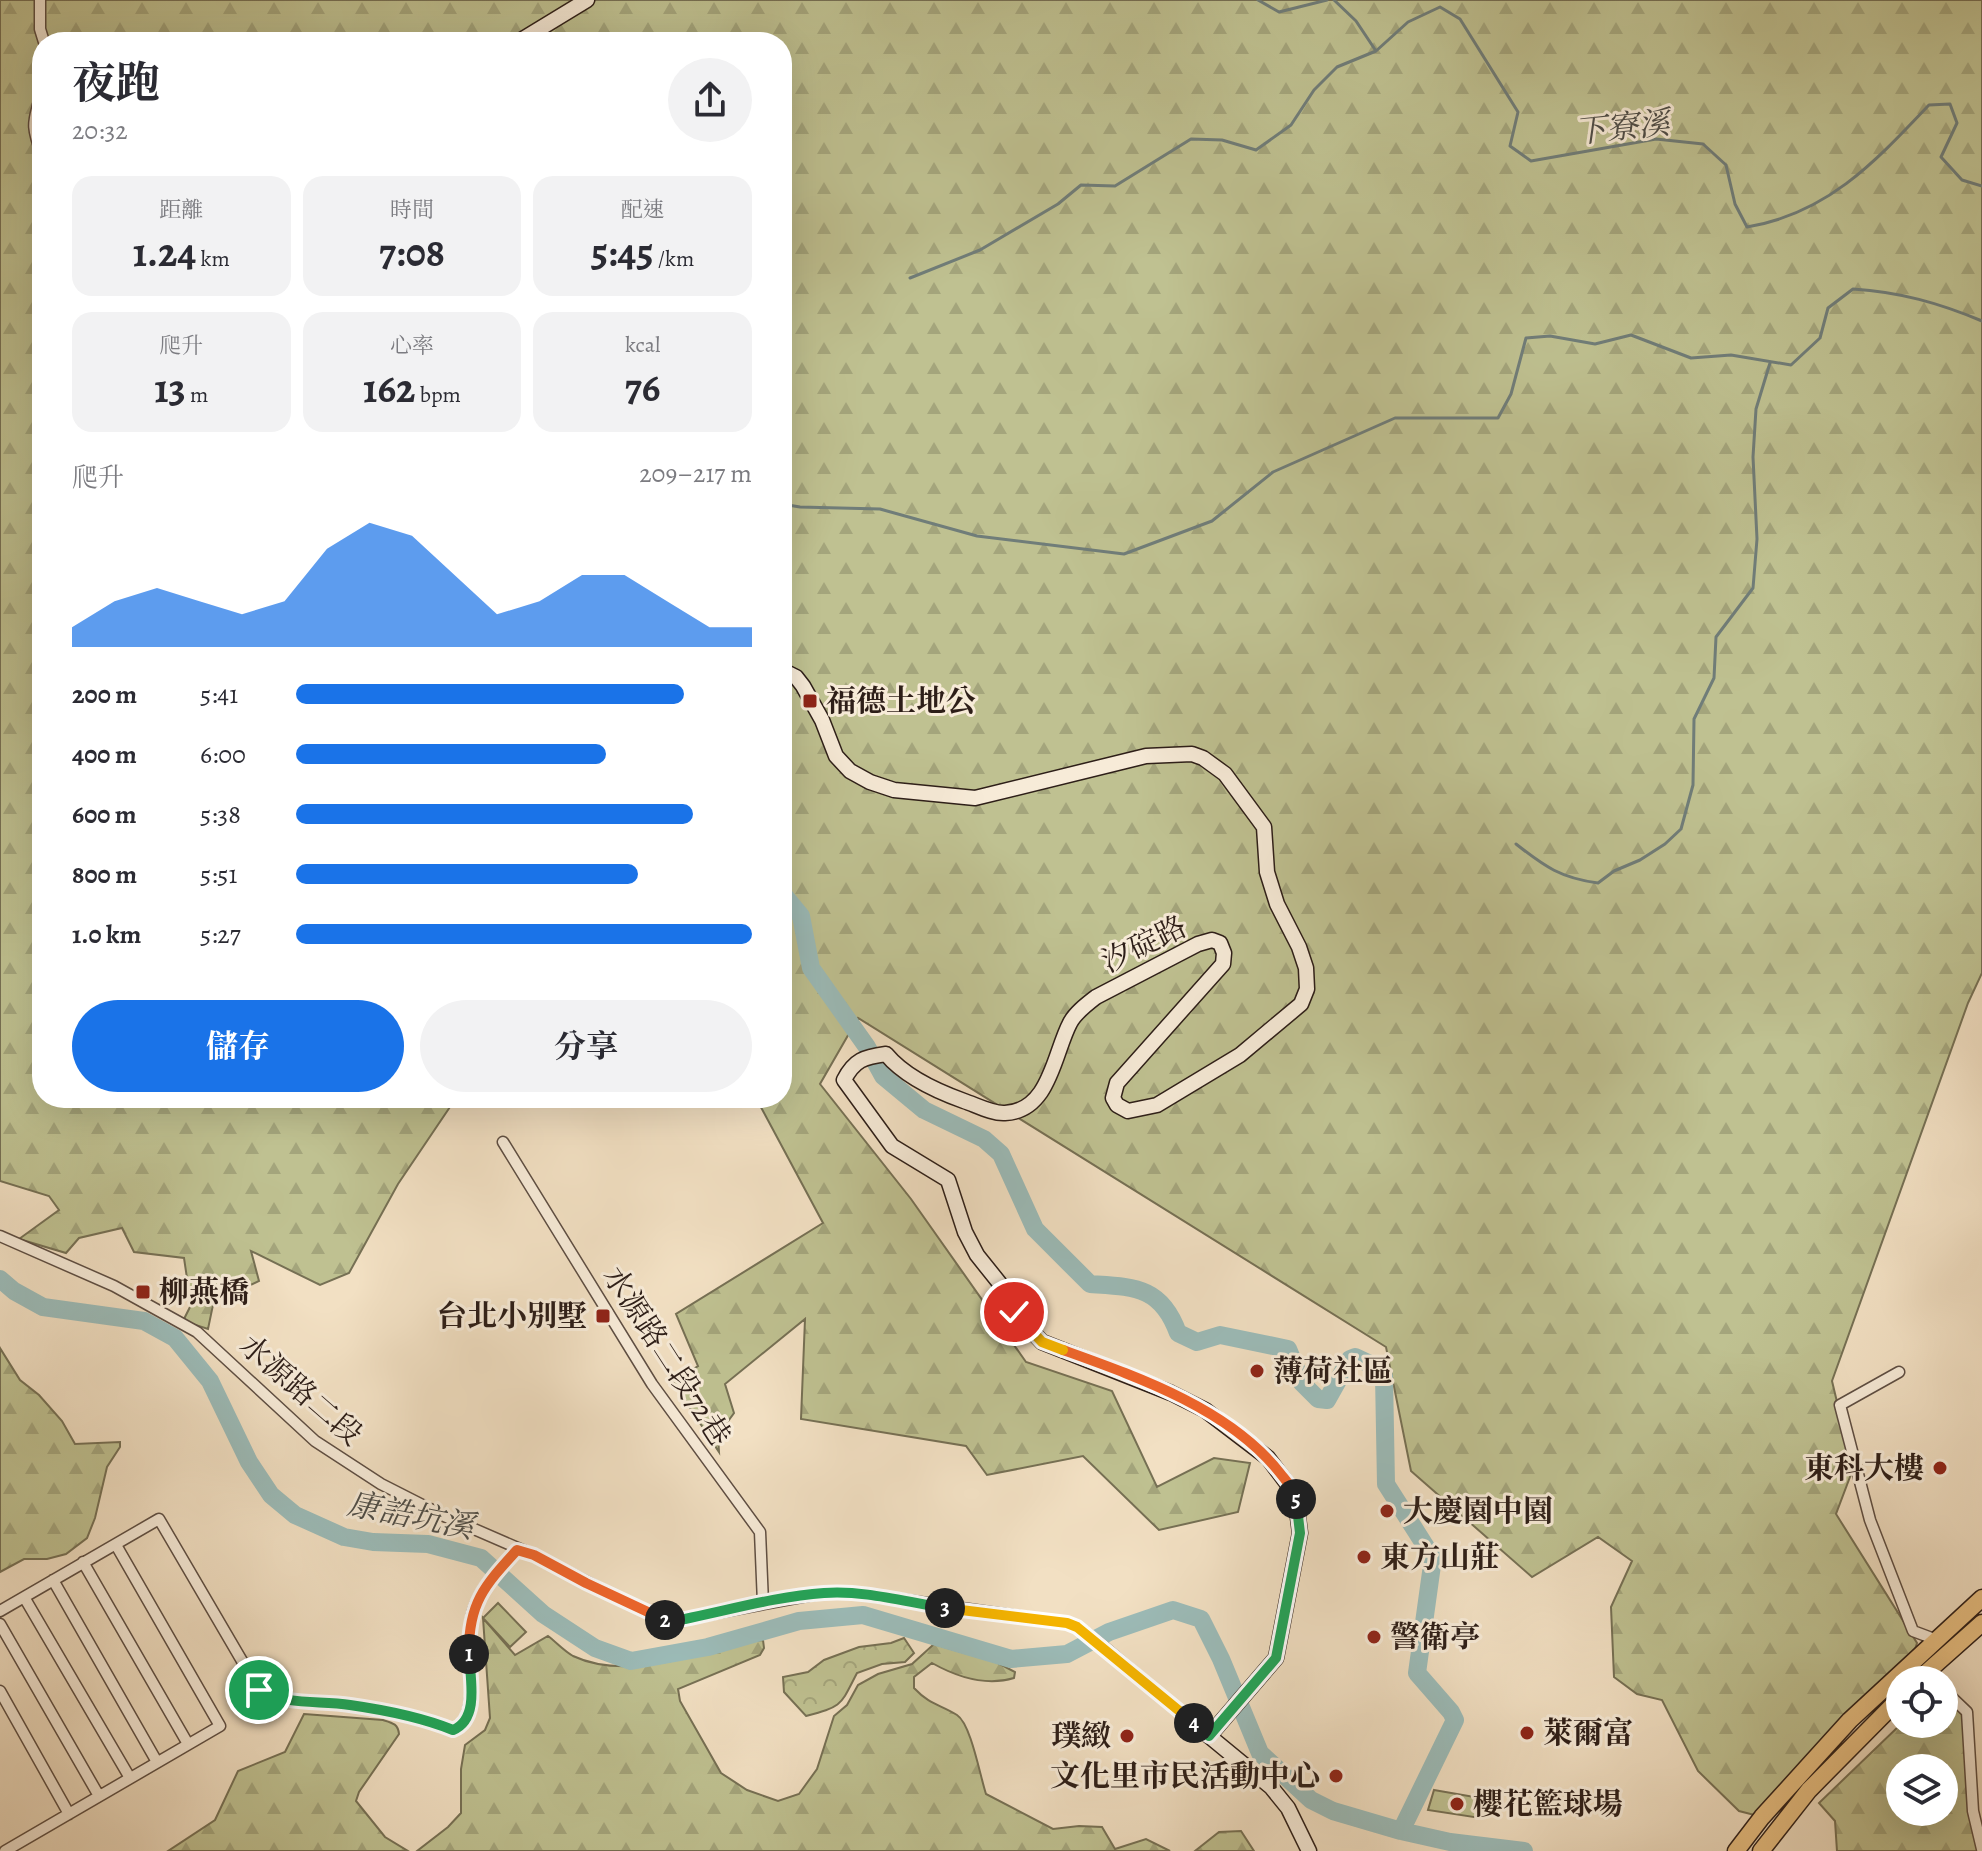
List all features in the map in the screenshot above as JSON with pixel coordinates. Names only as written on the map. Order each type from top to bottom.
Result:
[{"type":"main road","points":[[1924,1666],[1937,1640],[1982,1598]]},
{"type":"main road","points":[[1932,1666],[1982,1623]]},
{"type":"main road","points":[[1937,1640],[1947,1655]]},
{"type":"main road","points":[[1736,1851],[1762,1817],[1841,1729],[1886,1698]]},
{"type":"main road","points":[[1761,1851],[1809,1790],[1886,1712]]},
{"type":"street","points":[[40,0],[41,32]]},
{"type":"street","points":[[534,32],[587,0]]},
{"type":"street","name":"汐碇路","points":[[792,675],[803,686],[822,720],[836,756],[850,771],[894,790],[975,798],[1146,756],[1192,754],[1225,774],[1264,827],[1267,872],[1277,904],[1299,947],[1306,968],[1307,989],[1301,1004],[1240,1055],[1157,1105],[1128,1111],[1117,1105],[1113,1098],[1117,1083],[1223,964],[1224,953],[1220,943],[1212,940],[1198,944],[1096,997],[1071,1021],[1042,1091],[1014,1112],[1002,1114],[955,1098],[901,1072],[886,1054],[859,1059],[844,1080],[892,1146],[948,1180],[965,1232],[977,1255],[1005,1290],[1014,1312],[1042,1342],[1171,1393],[1205,1410],[1268,1458],[1295,1494],[1300,1533],[1276,1658],[1209,1736]]},
{"type":"street","name":"水源路二段72巷","points":[[503,1142],[652,1384],[760,1532],[763,1603]]},
{"type":"street","name":"水源路二段","points":[[0,1236],[114,1286],[197,1332],[323,1448],[381,1484],[514,1553],[534,1555],[660,1619],[685,1619],[823,1593],[857,1593],[1067,1623],[1104,1647],[1209,1736]]},
{"type":"street","points":[[1899,1372],[1840,1405],[1870,1520],[1904,1610],[1913,1631],[1937,1640]]},
{"type":"street","points":[[0,1611],[159,1519],[259,1690],[284,1701],[350,1705],[433,1722],[453,1730],[461,1727],[471,1709],[469,1636],[472,1614],[486,1584],[514,1553]]},
{"type":"street","points":[[5,1851],[220,1726],[116,1545]]},
{"type":"street","points":[[83,1562],[188,1744]]},
{"type":"street","points":[[53,1580],[157,1762]]},
{"type":"street","points":[[24,1597],[130,1778]]},
{"type":"street","points":[[0,1624],[99,1796]]},
{"type":"street","points":[[0,1691],[69,1814]]},
{"type":"street","points":[[1958,1708],[1964,1715],[1971,1813],[1981,1850]]},
{"type":"street","points":[[1209,1736],[1271,1787],[1288,1808],[1309,1851]]},
{"type":"green space","points":[[0,0],[1982,0],[1982,973],[1968,1003],[1832,1381],[1853,1469],[1836,1514],[1917,1643],[1910,1665],[1886,1666],[1886,1690],[1762,1817],[1739,1811],[1698,1771],[1662,1700],[1637,1694],[1614,1677],[1611,1607],[1632,1561],[1598,1537],[1532,1577],[1411,1471],[1386,1347],[858,1018],[820,1084],[911,1199],[1026,1362],[1112,1391],[1157,1487],[1214,1458],[1250,1463],[1238,1512],[1159,1530],[1083,1456],[987,1475],[966,1446],[801,1419],[805,1319],[725,1384],[734,1413],[718,1435],[719,1452],[673,1382],[698,1366],[676,1314],[823,1223],[761,1108],[792,1108],[792,32],[32,32],[32,1108],[449,1108],[398,1184],[349,1273],[320,1285],[251,1251],[259,1281],[214,1300],[208,1329],[183,1321],[191,1305],[184,1258],[134,1252],[122,1228],[79,1238],[66,1253],[19,1239],[59,1210],[49,1196],[0,1181]]},
{"type":"green space","points":[[0,1348],[20,1380],[39,1395],[62,1421],[75,1444],[120,1442],[120,1447],[107,1467],[87,1538],[66,1554],[47,1559],[24,1559],[0,1572]]},
{"type":"green space","points":[[498,1603],[526,1632],[510,1647],[483,1618]]},
{"type":"green space","points":[[483,1618],[515,1655],[548,1636],[573,1656],[616,1666],[662,1663],[763,1640],[764,1648],[760,1655],[678,1689],[680,1701],[721,1773],[747,1790],[778,1801],[799,1794],[817,1769],[834,1716],[847,1705],[858,1685],[878,1674],[912,1664],[934,1644],[996,1662],[1015,1672],[1014,1678],[982,1681],[951,1673],[932,1663],[914,1677],[914,1688],[920,1694],[962,1720],[971,1739],[986,1794],[1053,1829],[1102,1827],[1115,1849],[1146,1839],[1170,1851],[417,1851],[461,1813],[461,1769],[465,1745],[485,1730],[490,1718]]},
{"type":"green space","points":[[904,1638],[914,1653],[905,1662],[882,1664],[857,1673],[843,1698],[834,1707],[806,1716],[784,1692],[783,1677],[808,1672],[824,1660],[859,1647]]},
{"type":"green space","points":[[1958,1709],[1964,1715],[1981,1851],[1837,1851],[1835,1821],[1819,1803],[1886,1738],[1958,1738]]},
{"type":"green space","points":[[304,1714],[383,1720],[396,1726],[399,1734],[356,1801],[385,1837],[408,1851],[168,1851],[215,1820],[238,1771],[285,1752]]},
{"type":"green space","name":"櫻花籃球場","points":[[1434,1790],[1486,1799],[1480,1818],[1428,1810]]},
{"type":"green space","points":[[1241,1831],[1254,1851],[1195,1851],[1219,1832]]},
{"type":"waterway","name":"下寮溪","points":[[1258,0],[1279,12],[1327,0]]},
{"type":"waterway","name":"下寮溪","points":[[1334,0],[1356,21],[1376,51]]},
{"type":"waterway","name":"下寮溪","points":[[910,278],[980,250],[1058,204],[1081,185],[1115,186],[1191,139],[1222,140],[1256,150],[1291,125],[1314,90],[1337,67],[1376,51],[1408,22],[1440,7],[1460,19],[1518,112],[1510,146],[1531,161],[1656,139],[1703,144],[1726,165],[1735,204],[1747,227],[1776,220],[1826,198],[1869,165],[1929,105],[1950,104],[1957,123],[1941,157],[1962,180],[1982,186]]},
{"type":"waterway","points":[[792,506],[880,509],[977,536],[1124,554],[1212,521],[1273,472],[1395,418],[1498,418],[1511,394],[1526,338],[1550,336],[1595,344],[1631,335],[1691,358],[1731,355],[1791,365],[1820,338],[1828,308],[1853,289],[1919,299],[1982,321]]},
{"type":"waterway","points":[[1516,844],[1554,870],[1598,883],[1665,844],[1681,829],[1693,785],[1694,719],[1714,678],[1716,637],[1753,588],[1757,539],[1753,457],[1756,409],[1770,363]]},
{"type":"waterway","points":[[792,905],[801,916],[811,968],[867,1047],[883,1076],[924,1110],[984,1139],[1001,1154],[1035,1229],[1090,1284],[1120,1286],[1144,1292],[1163,1306],[1178,1333],[1197,1342],[1220,1335],[1288,1349],[1302,1383],[1318,1399],[1327,1400],[1350,1359],[1355,1357],[1372,1365],[1384,1376],[1386,1484],[1433,1558],[1417,1673],[1455,1720],[1401,1831]]},
{"type":"waterway","name":"康誥坑溪","points":[[0,1279],[14,1291],[43,1307],[144,1321],[175,1338],[210,1381],[249,1462],[271,1495],[295,1515],[344,1537],[373,1542],[428,1544],[481,1558],[543,1614],[595,1648],[631,1661],[708,1647],[799,1621],[863,1615],[1011,1659],[1067,1654],[1109,1632],[1173,1610],[1201,1619],[1260,1753],[1311,1800],[1333,1811],[1401,1831],[1450,1842],[1524,1851]]},
{"type":"place","name":"福德土地公","points":[[810,701]]},
{"type":"place","name":"柳燕橋","points":[[143,1292]]},
{"type":"place","name":"台北小別墅","points":[[603,1316]]},
{"type":"place","name":"薄荷社區","points":[[1257,1371]]},
{"type":"place","name":"東科大樓","points":[[1940,1468]]},
{"type":"place","name":"大慶園中園","points":[[1387,1511]]},
{"type":"place","name":"東方山莊","points":[[1364,1557]]},
{"type":"place","name":"警衛亭","points":[[1374,1637]]},
{"type":"place","name":"萊爾富","points":[[1527,1733]]},
{"type":"place","name":"璞緻","points":[[1127,1736]]},
{"type":"place","name":"文化里市民活動中心","points":[[1336,1776]]},
{"type":"place","name":"櫻花籃球場","points":[[1457,1804]]},
{"type":"route","points":[[259,1690],[284,1701],[350,1705],[433,1722],[453,1730],[461,1727],[471,1709],[469,1636],[472,1614],[481,1591],[517,1550],[534,1555],[660,1619],[685,1619],[823,1593],[857,1593],[965,1611],[1067,1623],[1085,1632],[1209,1736],[1276,1658],[1300,1533],[1295,1494],[1268,1458],[1205,1410],[1102,1364],[1042,1342],[1014,1312]]}]
